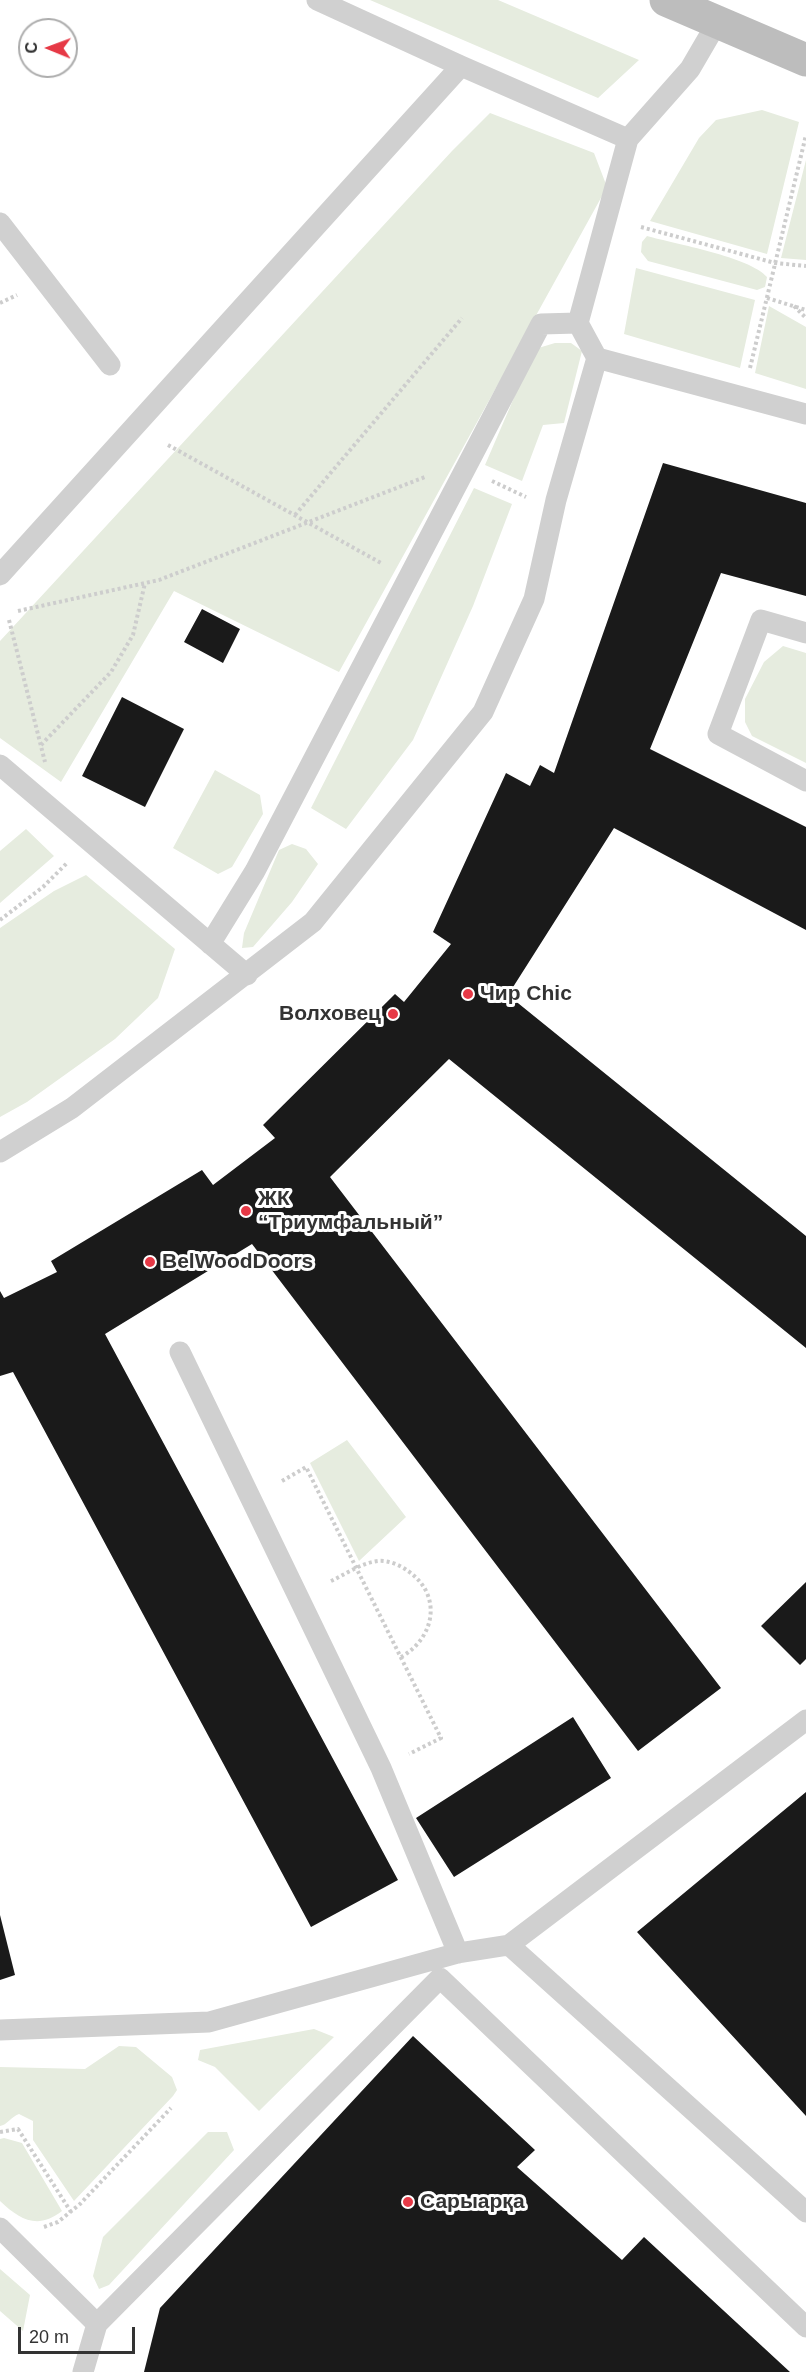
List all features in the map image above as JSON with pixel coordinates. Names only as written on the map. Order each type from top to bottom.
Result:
[{"type":"main road","points":[[666,0],[806,60]]},
{"type":"lane","points":[[317,0],[461,66],[628,138]]},
{"type":"lane","points":[[0,1152],[72,1108],[313,922],[483,712],[534,599],[554,510],[597,358],[578,323],[628,138],[690,69],[718,21]]},
{"type":"lane","points":[[0,575],[461,66]]},
{"type":"lane","points":[[0,223],[110,365]]},
{"type":"lane","points":[[210,944],[255,871],[541,324],[578,323]]},
{"type":"lane","points":[[597,358],[806,414]]},
{"type":"lane","points":[[806,633],[761,620],[718,734],[806,781]]},
{"type":"lane","points":[[0,765],[247,975]]},
{"type":"lane","points":[[180,1352],[381,1768],[458,1953]]},
{"type":"lane","points":[[0,2030],[209,2022],[458,1953],[509,1945],[806,1720]]},
{"type":"lane","points":[[509,1945],[806,2212]]},
{"type":"lane","points":[[83,2372],[97,2324],[440,1978],[806,2327]]},
{"type":"lane","points":[[0,2228],[97,2324]]},
{"type":"path","points":[[743,396],[806,135]]},
{"type":"path","points":[[641,227],[775,263],[806,267]]},
{"type":"path","points":[[767,298],[806,310]]},
{"type":"path","points":[[794,306],[806,318]]},
{"type":"path","points":[[295,515],[462,318]]},
{"type":"path","points":[[168,445],[385,565]]},
{"type":"path","points":[[18,610],[159,580],[458,465],[554,510]]},
{"type":"path","points":[[41,746],[111,672],[134,635],[145,583]]},
{"type":"path","points":[[0,920],[43,887],[75,855],[58,813],[9,620]]},
{"type":"path","points":[[282,1481],[306,1467],[441,1738],[381,1768]]},
{"type":"path","points":[[331,1581],[380,1560],[400,1565],[418,1578],[429,1594],[431,1613],[427,1630],[415,1649],[400,1657]]},
{"type":"path","points":[[0,2132],[18,2129],[71,2212],[171,2108]]},
{"type":"shaded area","points":[[370,0],[498,0],[639,60],[598,98]]},
{"type":"shaded area","points":[[762,110],[799,122],[767,254],[650,221],[699,138],[716,120]]},
{"type":"shaded area","points":[[490,113],[594,153],[607,187],[339,672],[174,591],[61,782],[0,738],[0,641],[452,151]]},
{"type":"shaded area","points":[[806,160],[806,260],[781,258]]},
{"type":"shaded area","points":[[647,236],[745,263],[767,277],[765,287],[757,290],[648,261],[641,252],[642,242]]},
{"type":"shaded area","points":[[636,268],[755,300],[740,368],[624,334]]},
{"type":"shaded area","points":[[769,306],[806,327],[806,389],[755,373]]},
{"type":"shaded area","points":[[555,343],[571,343],[582,351],[564,423],[543,425],[522,481],[485,465],[535,349]]},
{"type":"shaded area","points":[[474,488],[512,504],[473,606],[413,740],[346,829],[311,808]]},
{"type":"shaded area","points":[[783,646],[806,653],[806,763],[752,736],[745,722],[745,699],[764,662]]},
{"type":"shaded area","points":[[215,770],[260,795],[263,814],[232,867],[218,874],[173,848]]},
{"type":"shaded area","points":[[26,829],[54,856],[0,903],[0,851]]},
{"type":"shaded area","points":[[292,844],[306,849],[318,864],[292,902],[253,947],[242,948],[244,933],[279,850]]},
{"type":"shaded area","points":[[86,875],[175,949],[158,998],[115,1039],[27,1102],[0,1117],[0,928],[54,891]]},
{"type":"shaded area","points":[[347,1440],[406,1517],[359,1561],[310,1463]]},
{"type":"shaded area","points":[[314,2029],[334,2037],[259,2111],[215,2067],[198,2060],[200,2050]]},
{"type":"shaded area","points":[[119,2046],[136,2047],[172,2077],[177,2090],[74,2201],[33,2140],[33,2121],[19,2114],[0,2126],[0,2067],[85,2069]]},
{"type":"shaded area","points":[[208,2132],[227,2132],[234,2150],[109,2285],[99,2289],[93,2276],[103,2237]]},
{"type":"shaded area","points":[[0,2139],[22,2143],[62,2211],[45,2220],[30,2220],[22,2218],[0,2201]]},
{"type":"shaded area","points":[[0,2269],[30,2295],[23,2331],[0,2311]]},
{"type":"building","name":"ЖК “Триумфальный”","points":[[663,463],[806,503],[806,596],[721,573],[650,749],[806,827],[806,930],[614,828],[508,995],[806,1236],[806,1348],[449,1059],[330,1177],[721,1688],[638,1751],[252,1244],[105,1334],[398,1880],[311,1927],[13,1372],[0,1376],[0,1291],[4,1298],[57,1272],[51,1261],[202,1170],[213,1185],[275,1138],[263,1125],[395,994],[404,1002],[451,944],[433,932],[506,773],[530,786],[540,765],[554,773]]},
{"type":"building","points":[[202,609],[240,629],[223,663],[184,642]]},
{"type":"building","points":[[122,697],[184,729],[145,807],[82,776]]},
{"type":"building","points":[[806,1582],[806,1659],[800,1665],[761,1626]]},
{"type":"building","points":[[573,1717],[611,1778],[454,1877],[416,1818]]},
{"type":"building","points":[[806,1792],[806,2116],[637,1932]]},
{"type":"building","points":[[0,1915],[15,1975],[0,1980]]},
{"type":"building","name":"Сарыарқа","points":[[413,2036],[535,2150],[517,2167],[622,2260],[644,2237],[790,2372],[144,2372],[160,2308]]},
{"type":"place","name":"Чир Chic","points":[[468,994]]},
{"type":"place","name":"Волховец","points":[[393,1014]]},
{"type":"place","name":"ЖК “Триумфальный”","points":[[246,1211]]},
{"type":"place","name":"BelWoodDoors","points":[[150,1262]]},
{"type":"place","name":"Сарыарқа","points":[[408,2202]]}]
